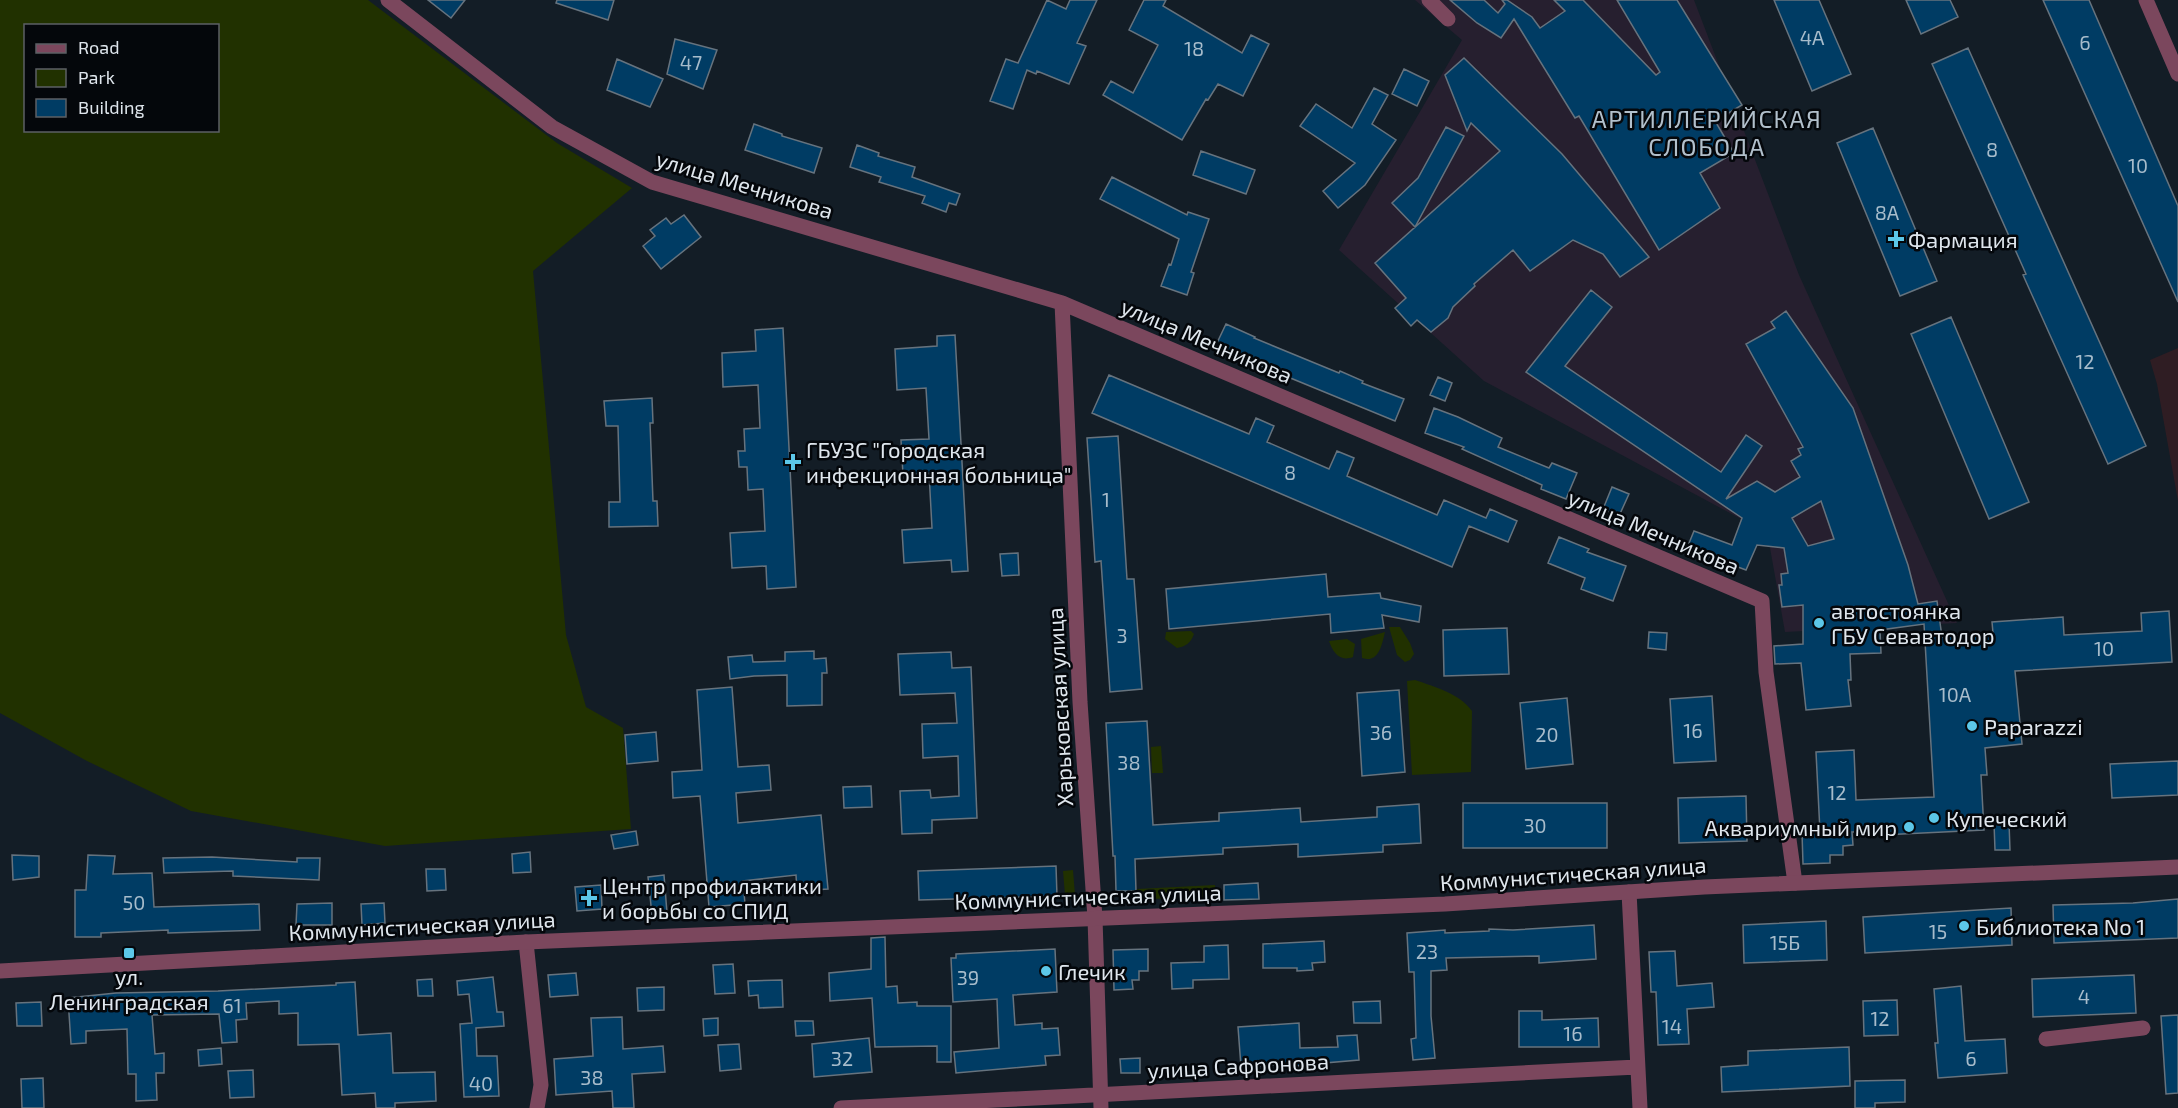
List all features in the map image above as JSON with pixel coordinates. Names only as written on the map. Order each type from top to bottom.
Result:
[{"type":"street","name":"улица Мечникова","points":[[388,0],[552,127],[652,182],[1062,303],[1762,602],[1766,672],[1795,883]]},
{"type":"street","points":[[1429,0],[1448,19]]},
{"type":"street","points":[[2146,0],[2177,71]]},
{"type":"street","name":"Харьковская улица","points":[[1062,303],[1079,691],[1095,918],[1101,1102]]},
{"type":"street","name":"Коммунистическая улица","points":[[0,971],[526,942],[1433,904],[1795,883],[2178,867]]},
{"type":"street","points":[[1629,892],[1640,1108]]},
{"type":"street","points":[[526,942],[541,1085],[537,1108]]},
{"type":"street","points":[[2046,1039],[2143,1028]]},
{"type":"street","name":"улица Сафронова","points":[[842,1108],[1101,1102],[1637,1067]]},
{"type":"shaded area","points":[[1415,0],[1694,0],[1799,275],[1957,623],[1785,632],[1767,531],[1484,381],[1339,250],[1462,40]]},
{"type":"shaded area","points":[[2178,348],[2178,501],[2157,384],[2150,360]]},
{"type":"green space","points":[[0,0],[368,0],[557,143],[632,188],[533,271],[566,635],[586,707],[623,728],[631,829],[385,846],[191,811],[87,761],[0,713]]},
{"type":"green space","points":[[1389,627],[1400,627],[1414,654],[1410,660],[1405,662],[1397,655]]},
{"type":"green space","points":[[1191,631],[1194,634],[1191,640],[1177,648],[1165,639],[1166,632]]},
{"type":"green space","points":[[1385,632],[1376,656],[1368,659],[1362,658],[1361,639]]},
{"type":"green space","points":[[1347,639],[1355,644],[1353,657],[1344,658],[1335,653],[1329,641]]},
{"type":"green space","points":[[1415,680],[1454,695],[1472,711],[1471,772],[1412,775],[1407,681]]},
{"type":"green space","points":[[1161,746],[1163,773],[1152,773],[1151,747]]},
{"type":"green space","points":[[1073,870],[1075,895],[1065,895],[1063,871]]},
{"type":"green space","points":[[1215,885],[1216,898],[1137,899],[1137,889]]},
{"type":"building","points":[[428,0],[465,0],[451,18]]},
{"type":"building","points":[[557,0],[614,0],[608,20],[556,3]]},
{"type":"building","points":[[1047,0],[1066,9],[1070,0],[1097,0],[1077,43],[1086,46],[1069,84],[1037,71],[1036,74],[1027,70],[1013,109],[990,101],[1006,59],[1018,63]]},
{"type":"building","points":[[1144,0],[1166,0],[1163,6],[1242,53],[1251,35],[1269,44],[1243,96],[1218,84],[1208,100],[1206,99],[1182,140],[1103,95],[1111,81],[1133,93],[1158,45],[1129,30]]},
{"type":"building","points":[[1450,0],[1484,0],[1498,13],[1505,4],[1502,0],[1507,0],[1532,17],[1540,28],[1565,11],[1554,0],[1583,0],[1656,75],[1660,72],[1617,0],[1677,0],[1742,105],[1715,121],[1734,153],[1700,173],[1720,208],[1659,250],[1579,116],[1575,118],[1514,19],[1501,38],[1477,23]]},
{"type":"building","points":[[1774,0],[1819,0],[1851,74],[1812,91]]},
{"type":"building","points":[[1906,0],[1950,0],[1958,17],[1921,34]]},
{"type":"building","points":[[2043,0],[2089,0],[2178,206],[2178,302]]},
{"type":"building","points":[[675,39],[717,50],[703,89],[667,74]]},
{"type":"building","points":[[1968,48],[2146,446],[2108,464],[1932,64]]},
{"type":"building","points":[[1464,58],[1562,154],[1649,257],[1620,277],[1603,254],[1573,240],[1530,271],[1513,250],[1474,284],[1475,286],[1453,307],[1448,318],[1431,332],[1417,320],[1411,326],[1395,308],[1406,298],[1375,263],[1500,151],[1471,123],[1467,131],[1445,75]]},
{"type":"building","points":[[617,59],[663,79],[650,107],[607,90]]},
{"type":"building","points":[[1404,69],[1429,81],[1417,106],[1392,94]]},
{"type":"building","points":[[1374,88],[1388,95],[1372,124],[1396,140],[1365,185],[1338,208],[1323,191],[1355,163],[1300,126],[1316,104],[1352,128]]},
{"type":"building","points":[[754,124],[782,134],[782,136],[822,148],[814,173],[745,150]]},
{"type":"building","points":[[1446,127],[1464,136],[1415,227],[1392,203],[1418,178]]},
{"type":"building","points":[[1873,128],[1937,281],[1900,296],[1837,143]]},
{"type":"building","points":[[857,145],[879,153],[878,156],[915,167],[912,177],[960,194],[956,205],[949,203],[946,212],[922,203],[925,196],[879,182],[881,177],[850,167]]},
{"type":"building","points":[[1201,151],[1255,170],[1246,194],[1193,175]]},
{"type":"building","points":[[1112,177],[1187,215],[1188,212],[1209,219],[1191,272],[1194,273],[1187,295],[1161,286],[1169,264],[1171,265],[1179,239],[1100,199]]},
{"type":"building","points":[[684,215],[701,237],[661,269],[643,246],[655,236],[650,230],[666,218],[671,224]]},
{"type":"building","points":[[1591,290],[1612,307],[1565,366],[1721,472],[1746,435],[1762,446],[1726,499],[1757,481],[1775,492],[1800,477],[1791,461],[1801,455],[1798,449],[1803,447],[1746,344],[1775,328],[1771,322],[1786,311],[1853,408],[1908,565],[1918,604],[1937,601],[1942,637],[1993,633],[1992,622],[2063,617],[2064,635],[2142,631],[2141,613],[2169,611],[2172,662],[2015,671],[2022,744],[1985,748],[1987,775],[1981,775],[1984,830],[1882,835],[1882,831],[1852,832],[1853,845],[1843,846],[1843,855],[1830,855],[1830,863],[1803,864],[1802,833],[1820,832],[1816,752],[1854,750],[1856,800],[1934,797],[1924,624],[1880,630],[1881,653],[1850,654],[1851,680],[1848,680],[1851,706],[1806,710],[1801,663],[1775,664],[1774,646],[1803,644],[1803,605],[1782,607],[1779,585],[1782,585],[1781,574],[1788,573],[1784,548],[1757,545],[1746,570],[1687,548],[1694,531],[1732,545],[1742,518],[1526,372]],"holes":[[[1821,501],[1834,539],[1808,546],[1792,518]]]},
{"type":"building","points":[[1951,317],[2029,502],[1989,519],[1911,334]]},
{"type":"building","points":[[1226,324],[1254,338],[1339,373],[1340,371],[1363,381],[1362,383],[1404,399],[1395,421],[1215,347]]},
{"type":"building","points":[[783,328],[796,587],[767,589],[766,566],[732,568],[730,533],[765,531],[763,489],[748,490],[747,467],[739,467],[738,451],[745,451],[744,429],[760,428],[758,385],[723,387],[722,353],[756,351],[755,330]]},
{"type":"building","points":[[955,335],[968,571],[952,572],[951,560],[904,563],[902,530],[932,528],[929,473],[903,475],[901,440],[929,439],[926,388],[897,390],[895,349],[937,346],[937,336]]},
{"type":"building","points":[[1109,375],[1249,434],[1256,418],[1274,426],[1267,442],[1329,469],[1337,451],[1354,458],[1347,476],[1437,515],[1444,500],[1486,518],[1490,509],[1517,521],[1508,542],[1469,526],[1452,567],[1092,413]]},
{"type":"building","points":[[1438,377],[1452,383],[1445,401],[1430,395]]},
{"type":"building","points":[[652,398],[653,423],[650,423],[653,501],[657,501],[658,526],[609,527],[609,502],[620,502],[618,426],[606,426],[604,401]]},
{"type":"building","points":[[1434,408],[1502,438],[1498,447],[1549,468],[1552,463],[1577,473],[1566,499],[1541,489],[1542,485],[1462,449],[1464,447],[1425,433]]},
{"type":"building","points":[[1118,436],[1127,579],[1134,579],[1142,689],[1110,692],[1101,561],[1095,562],[1087,438]]},
{"type":"building","points":[[1612,487],[1629,494],[1619,516],[1603,509]]},
{"type":"building","points":[[1559,537],[1589,549],[1587,552],[1626,566],[1613,601],[1581,589],[1585,578],[1548,563]]},
{"type":"building","points":[[1018,553],[1019,575],[1002,576],[1000,554]]},
{"type":"building","points":[[1326,574],[1328,597],[1380,593],[1381,598],[1421,606],[1419,622],[1382,615],[1384,628],[1331,633],[1330,614],[1169,629],[1166,589]]},
{"type":"building","points":[[1507,628],[1509,674],[1444,676],[1443,630]]},
{"type":"building","points":[[1649,632],[1667,633],[1666,650],[1648,648]]},
{"type":"building","points":[[814,651],[814,659],[826,658],[827,673],[822,673],[822,705],[787,706],[787,675],[730,679],[728,657],[752,655],[753,662],[785,661],[785,652]]},
{"type":"building","points":[[951,652],[952,668],[971,667],[977,818],[932,820],[932,833],[902,834],[900,791],[930,790],[931,798],[959,796],[958,756],[923,758],[922,724],[957,723],[955,693],[900,695],[898,654]]},
{"type":"building","points":[[732,687],[738,767],[769,765],[771,790],[736,793],[738,823],[821,815],[828,889],[797,891],[796,875],[743,881],[745,904],[709,907],[700,796],[673,798],[672,772],[702,770],[697,690]]},
{"type":"building","points":[[1399,690],[1405,772],[1362,776],[1357,693]]},
{"type":"building","points":[[1712,696],[1716,761],[1674,763],[1670,699]]},
{"type":"building","points":[[1567,698],[1573,764],[1526,769],[1520,703]]},
{"type":"building","points":[[1147,721],[1153,825],[1219,821],[1219,813],[1300,808],[1301,822],[1377,817],[1377,807],[1419,804],[1421,843],[1383,845],[1383,852],[1298,857],[1298,844],[1223,848],[1223,854],[1135,859],[1136,891],[1116,891],[1106,723]]},
{"type":"building","points":[[656,732],[658,761],[627,764],[625,735]]},
{"type":"building","points":[[2178,761],[2178,795],[2112,798],[2110,764]]},
{"type":"building","points":[[871,786],[872,807],[844,808],[843,787]]},
{"type":"building","points":[[1746,796],[1747,841],[1679,843],[1678,798]]},
{"type":"building","points":[[1463,803],[1607,803],[1607,848],[1463,848]]},
{"type":"building","points":[[2009,822],[2010,850],[1995,850],[1994,823]]},
{"type":"building","points":[[636,831],[638,845],[614,849],[611,835]]},
{"type":"building","points":[[530,852],[531,872],[513,873],[512,854]]},
{"type":"building","points":[[12,855],[39,856],[39,877],[13,880]]},
{"type":"building","points":[[88,855],[115,856],[113,874],[152,873],[154,907],[259,904],[260,930],[168,933],[168,930],[101,933],[101,937],[75,937],[75,890],[86,890]]},
{"type":"building","points":[[212,857],[297,862],[297,858],[320,858],[319,880],[233,876],[233,871],[164,873],[163,858]]},
{"type":"building","points":[[1056,866],[1057,896],[919,900],[918,871]]},
{"type":"building","points":[[426,869],[445,869],[446,890],[427,891]]},
{"type":"building","points":[[664,875],[667,913],[652,915],[648,877]]},
{"type":"building","points":[[1258,883],[1259,899],[1224,900],[1224,885]]},
{"type":"building","points":[[601,885],[602,909],[577,911],[575,887]]},
{"type":"building","points":[[2178,899],[2178,938],[2054,943],[2053,905],[2133,903]]},
{"type":"building","points":[[332,903],[332,925],[296,925],[297,904]]},
{"type":"building","points":[[384,903],[385,923],[362,925],[361,904]]},
{"type":"building","points":[[2011,908],[2012,945],[1865,953],[1863,917]]},
{"type":"building","points":[[1826,921],[1827,960],[1744,963],[1743,925]]},
{"type":"building","points":[[1594,925],[1596,959],[1539,963],[1539,956],[1446,958],[1447,970],[1431,971],[1431,1016],[1435,1058],[1413,1060],[1411,1039],[1416,1038],[1414,972],[1409,972],[1407,933]]},
{"type":"building","points":[[885,937],[886,987],[897,986],[898,1003],[917,1002],[917,1006],[951,1006],[951,1062],[937,1062],[937,1046],[875,1047],[872,998],[830,1001],[829,973],[871,969],[871,938]]},
{"type":"building","points":[[1324,941],[1325,962],[1312,963],[1313,970],[1263,968],[1263,944]]},
{"type":"building","points":[[1228,945],[1229,979],[1193,980],[1193,988],[1172,989],[1171,963],[1204,962],[1204,946]]},
{"type":"building","points":[[1055,949],[1057,992],[1013,995],[1015,1025],[1042,1023],[1042,1029],[1058,1028],[1060,1055],[1045,1056],[1046,1065],[956,1073],[954,1052],[999,1048],[997,999],[953,1002],[951,958],[956,958],[956,954]]},
{"type":"building","points":[[1148,949],[1148,971],[1139,971],[1139,980],[1132,980],[1133,989],[1114,990],[1113,950]]},
{"type":"building","points":[[1675,951],[1677,986],[1712,983],[1714,1007],[1687,1009],[1689,1044],[1658,1045],[1656,992],[1651,992],[1649,952]]},
{"type":"building","points":[[733,964],[735,993],[715,994],[713,965]]},
{"type":"building","points":[[576,973],[578,995],[550,997],[548,975]]},
{"type":"building","points":[[2134,975],[2136,1013],[2033,1017],[2032,979]]},
{"type":"building","points":[[493,977],[497,1012],[503,1012],[504,1026],[476,1028],[477,1056],[497,1056],[499,1096],[464,1097],[460,1024],[472,1023],[469,994],[458,995],[457,981]]},
{"type":"building","points":[[432,979],[433,996],[418,996],[417,980]]},
{"type":"building","points":[[782,980],[783,1007],[759,1008],[758,995],[749,996],[748,981]]},
{"type":"building","points":[[355,982],[358,1035],[391,1033],[393,1073],[435,1072],[436,1101],[395,1103],[395,1108],[376,1108],[375,1093],[342,1095],[339,1044],[298,1045],[298,1013],[279,1014],[279,1001],[246,1003],[247,1019],[236,1020],[237,1042],[222,1043],[219,1014],[152,1015],[155,1054],[164,1053],[164,1073],[156,1073],[157,1100],[136,1101],[136,1074],[128,1074],[127,1029],[86,1031],[86,1043],[71,1044],[68,998],[116,993],[218,991]]},
{"type":"building","points":[[1961,986],[1965,1041],[2005,1039],[2007,1073],[1938,1078],[1934,989]]},
{"type":"building","points":[[664,987],[664,1010],[638,1011],[637,988]]},
{"type":"building","points":[[1897,1000],[1898,1035],[1864,1036],[1863,1001]]},
{"type":"building","points":[[1380,1001],[1381,1023],[1354,1023],[1353,1002]]},
{"type":"building","points":[[41,1002],[42,1026],[17,1026],[16,1003]]},
{"type":"building","points":[[1519,1011],[1542,1011],[1542,1020],[1598,1018],[1599,1047],[1519,1047]]},
{"type":"building","points":[[2178,1015],[2178,1093],[2166,1094],[2161,1016]]},
{"type":"building","points":[[622,1017],[623,1049],[663,1046],[665,1072],[632,1074],[634,1108],[613,1108],[612,1091],[556,1095],[554,1059],[593,1056],[591,1018]]},
{"type":"building","points":[[718,1018],[718,1035],[704,1036],[703,1019]]},
{"type":"building","points":[[795,1021],[813,1021],[814,1035],[796,1036]]},
{"type":"building","points":[[1299,1023],[1300,1048],[1338,1047],[1337,1036],[1357,1035],[1359,1060],[1325,1063],[1325,1065],[1288,1066],[1288,1064],[1241,1067],[1238,1027]]},
{"type":"building","points":[[869,1038],[872,1072],[814,1077],[812,1044]]},
{"type":"building","points":[[739,1044],[741,1069],[720,1071],[718,1045]]},
{"type":"building","points":[[1849,1047],[1850,1086],[1722,1092],[1721,1067],[1748,1065],[1748,1051]]},
{"type":"building","points":[[221,1048],[222,1064],[199,1066],[198,1050]]},
{"type":"building","points":[[1140,1058],[1140,1073],[1121,1073],[1120,1059]]},
{"type":"building","points":[[253,1070],[254,1097],[230,1098],[228,1071]]},
{"type":"building","points":[[43,1078],[44,1108],[22,1108],[21,1079]]},
{"type":"building","points":[[1905,1080],[1905,1102],[1875,1103],[1875,1108],[1855,1108],[1855,1081]]},
{"type":"place","name":"Фармация","points":[[1896,239]]},
{"type":"place","name":"ГБУЗС \"Городская инфекционная больница\"","points":[[793,462]]},
{"type":"place","name":"автостоянка ГБУ Севавтодор","points":[[1819,623]]},
{"type":"place","name":"Paparazzi","points":[[1972,726]]},
{"type":"place","name":"Купеческий","points":[[1934,818]]},
{"type":"place","name":"Аквариумный мир","points":[[1909,827]]},
{"type":"place","name":"Центр профилактики и борьбы со СПИД","points":[[589,898]]},
{"type":"place","name":"Библиотека No 1","points":[[1964,926]]},
{"type":"place","name":"ул. Ленинградская","points":[[129,953]]},
{"type":"place","name":"Глечик","points":[[1046,971]]},
{"type":"district","name":"АРТИЛЛЕРИЙСКАЯ СЛОБОДА","points":[[1707,132]]}]
